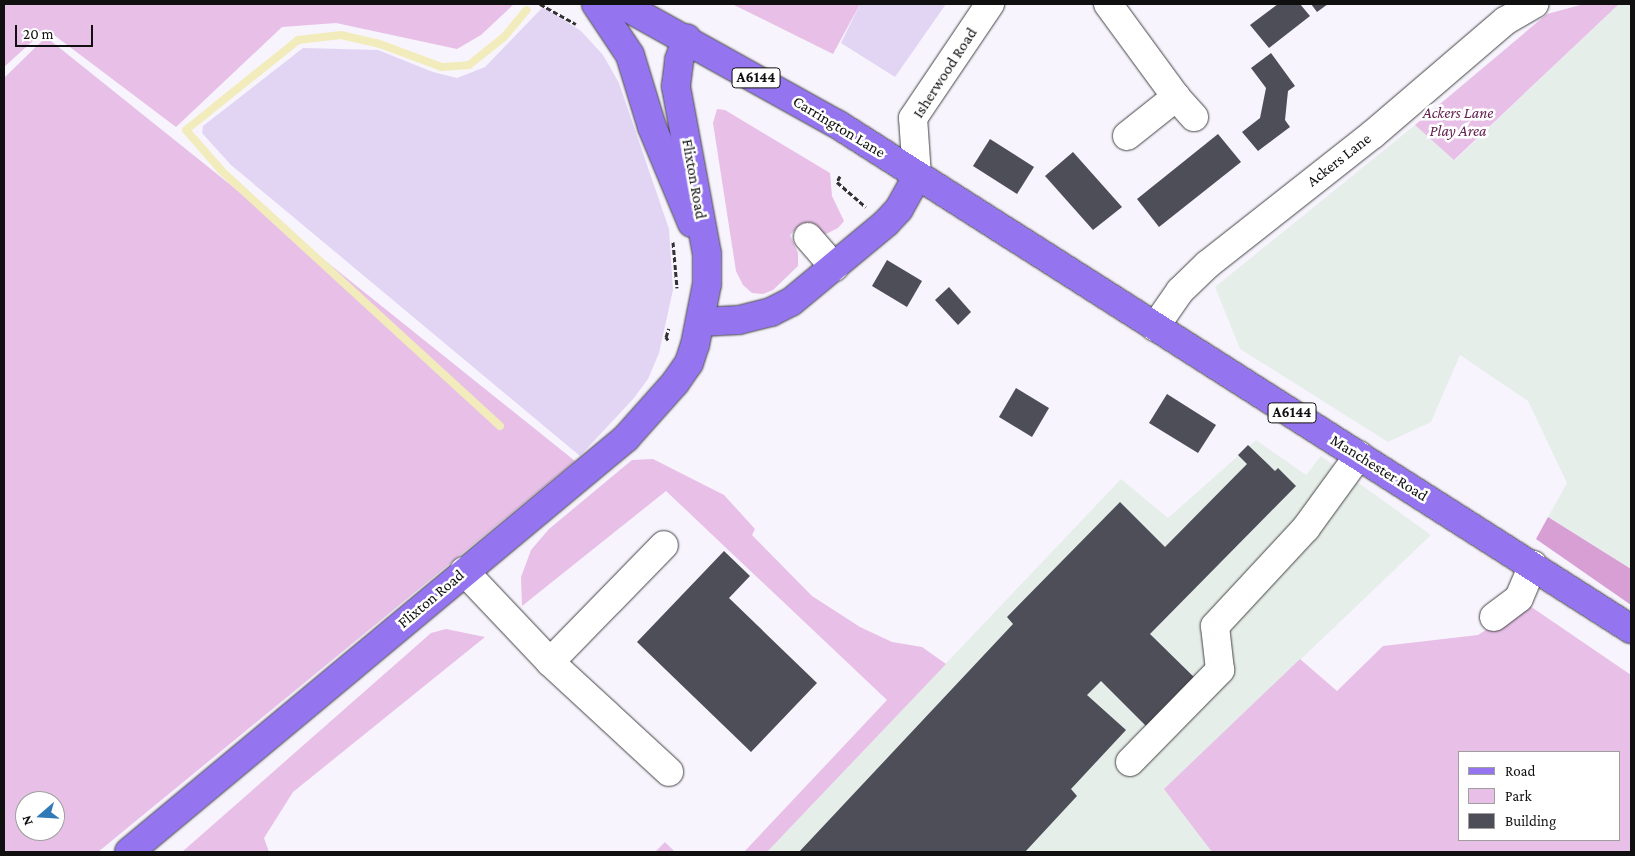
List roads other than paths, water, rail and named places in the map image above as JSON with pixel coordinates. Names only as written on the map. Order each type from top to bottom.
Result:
[{"type":"main road","name":"Carrington Lane","points":[[608,8],[687,38],[838,124],[1050,261]]},
{"type":"main road","points":[[608,8],[630,55],[659,144],[707,254]]},
{"type":"main road","name":"Flixton Road","points":[[129,852],[626,438],[659,403],[689,363],[702,322],[707,254],[676,86],[678,60],[687,38]]},
{"type":"main road","points":[[702,322],[739,320],[771,312],[791,302],[862,244],[899,209],[917,176]]},
{"type":"main road","name":"Manchester Road","points":[[1050,261],[1533,565],[1631,629]]},
{"type":"street","name":"Isherwood Road","points":[[917,176],[913,118],[990,4]]},
{"type":"street","points":[[1108,4],[1185,107],[1127,136]]},
{"type":"street","name":"Ackers Lane","points":[[1154,327],[1180,291],[1208,264],[1372,135],[1506,22],[1534,4]]},
{"type":"street","points":[[808,237],[834,267]]},
{"type":"street","points":[[1130,762],[1220,670],[1215,626],[1306,528],[1359,455]]},
{"type":"street","points":[[550,662],[664,545]]},
{"type":"street","points":[[1494,618],[1519,598],[1533,565]]},
{"type":"street","points":[[464,571],[550,662],[669,772]]},
{"type":"waterway","points":[[500,426],[221,170],[186,130],[298,40],[341,35],[377,43],[442,67],[469,65],[504,37],[527,10]]},
{"type":"park label","name":"Ackers Lane Play Area","points":[[1458,122]]}]
